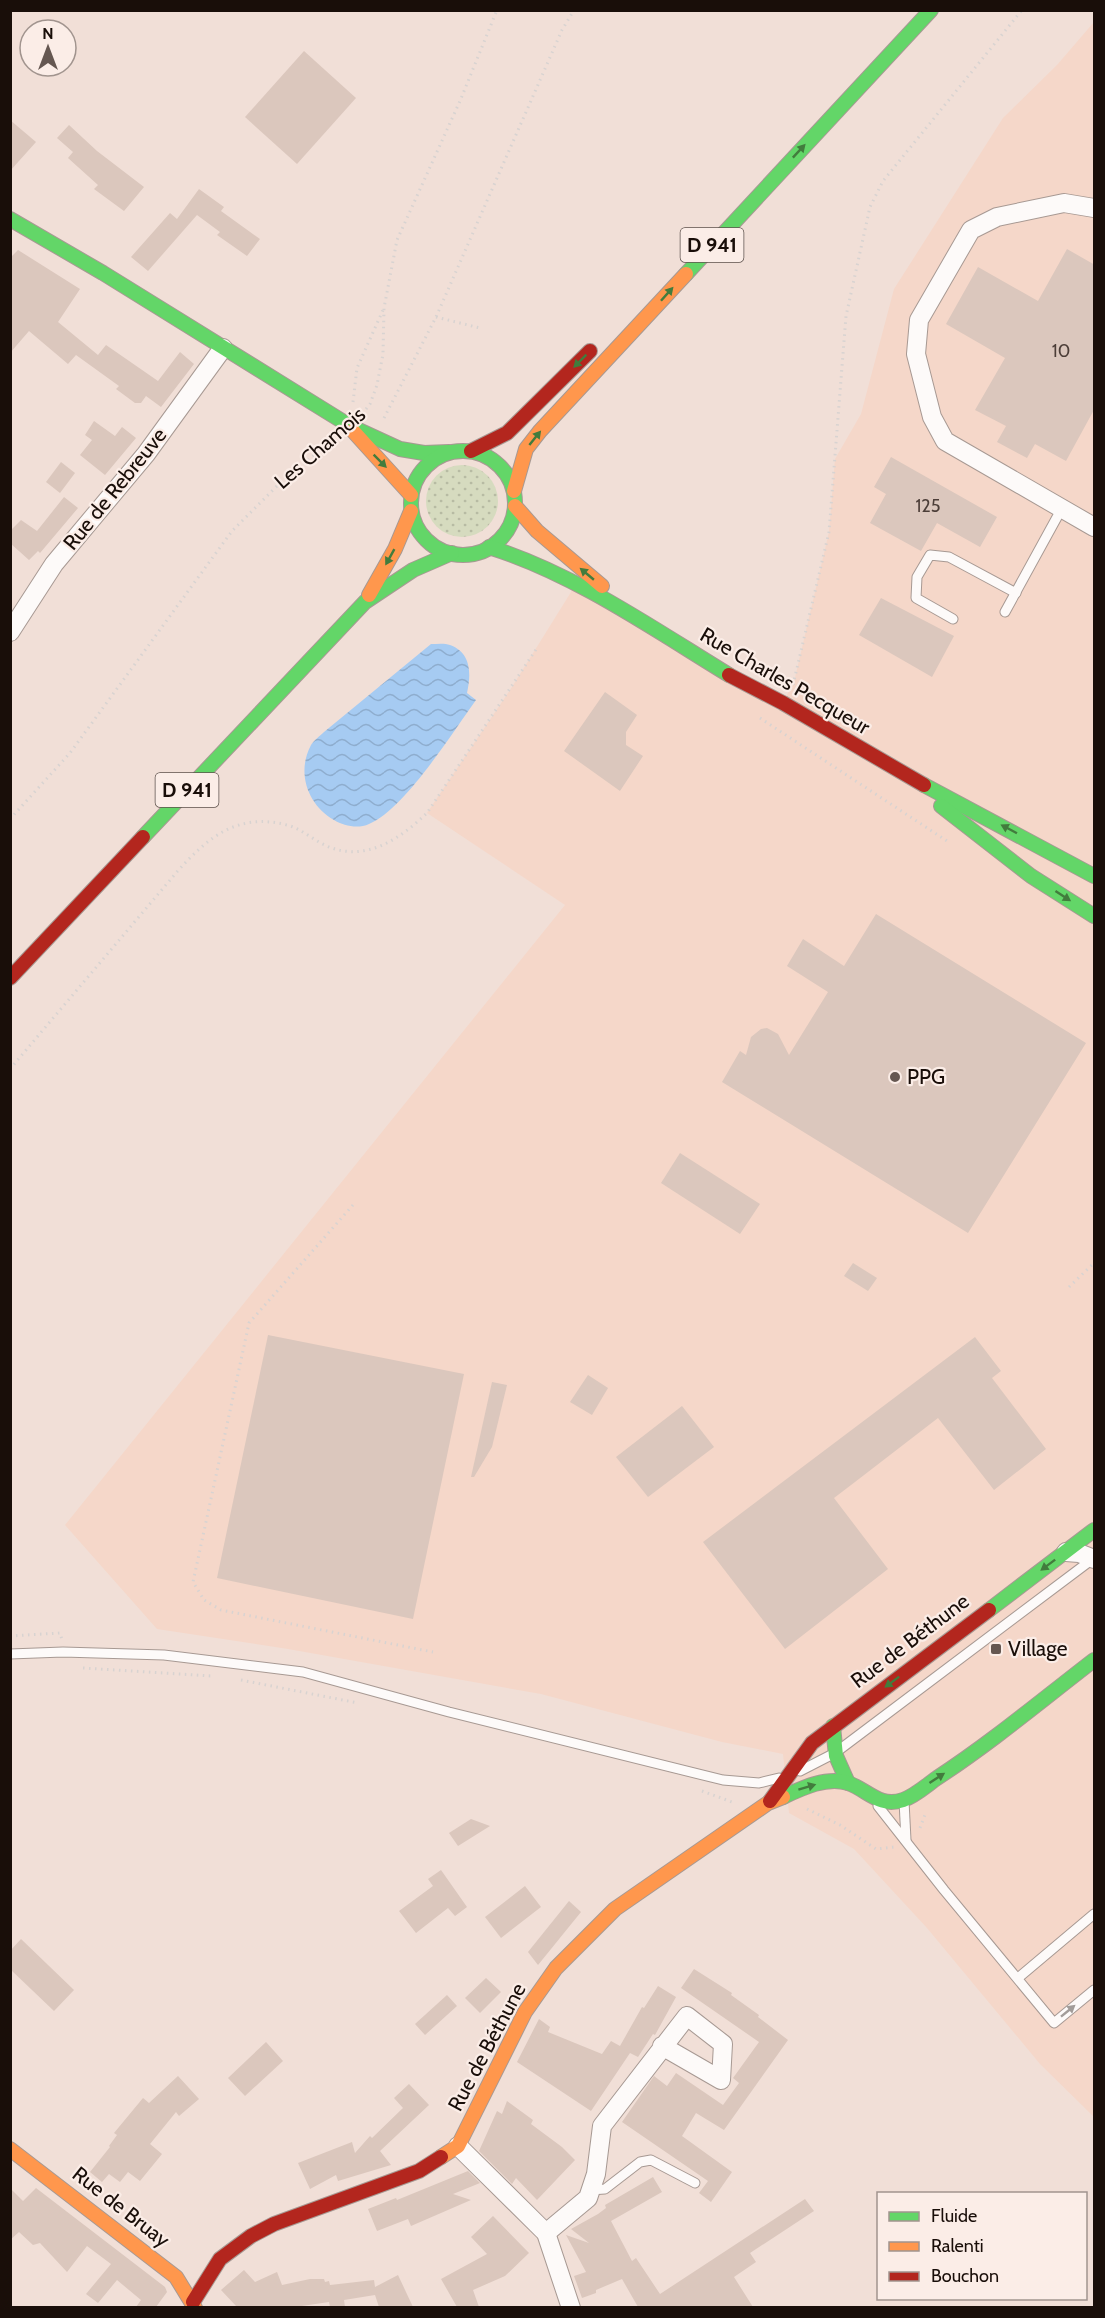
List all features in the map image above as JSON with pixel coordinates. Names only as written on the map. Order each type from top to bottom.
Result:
[{"type":"main road","name":"D 941","points":[[514,491],[526,449],[540,431],[931,10]]},
{"type":"main road","points":[[10,219],[103,273],[350,426],[400,449],[424,453],[471,451],[507,434],[599,342]]},
{"type":"main road","points":[[350,426],[359,440],[411,495]]},
{"type":"main road","points":[[449,452],[424,468],[414,485],[411,495],[411,511],[416,526],[437,548],[452,554],[471,554],[489,547],[507,530],[515,506],[514,491],[505,472],[490,459],[471,451]]},
{"type":"main road","name":"Rue Charles Pecqueur","points":[[515,506],[537,531],[648,624]]},
{"type":"main road","name":"D 941","points":[[365,602],[395,549],[411,511]]},
{"type":"main road","name":"Rue Charles Pecqueur","points":[[489,547],[521,557],[576,584],[648,624],[742,683],[783,703],[902,773],[1095,876]]},
{"type":"main road","name":"D 941","points":[[10,978],[365,602],[413,570],[438,557],[452,554]]},
{"type":"main road","name":"Rue Charles Pecqueur","points":[[902,773],[1031,876],[1095,916]]},
{"type":"main road","name":"Rue de Béthune","points":[[768,1803],[812,1743],[1095,1530]]},
{"type":"main road","points":[[833,1726],[832,1741],[838,1768],[848,1783],[871,1797],[889,1802],[904,1800],[954,1767],[1095,1660]]},
{"type":"main road","name":"Rue de Béthune","points":[[188,2277],[216,2264],[253,2234],[274,2224],[419,2171],[458,2146],[525,2012],[556,1968],[615,1909],[768,1803],[802,1788],[824,1782],[848,1783]]},
{"type":"main road","name":"Rue de Bruay","points":[[10,2149],[188,2277],[194,2305]]},
{"type":"main road","name":"Rue de Béthune","points":[[194,2305],[216,2264]]},
{"type":"street","points":[[1095,208],[1064,203],[997,217],[971,230],[919,320],[916,354],[932,417],[945,441],[1095,527]]},
{"type":"street","name":"Rue de Rebreuve","points":[[10,632],[54,564],[146,454],[223,348]]},
{"type":"street","points":[[1066,1552],[1094,1558]]},
{"type":"street","points":[[546,2233],[588,2198],[596,2174],[602,2126],[662,2046]]},
{"type":"street","points":[[458,2146],[546,2233],[571,2307]]},
{"type":"lane","points":[[1005,612],[1062,508]]},
{"type":"lane","points":[[953,619],[916,598],[917,577],[930,555],[949,557],[1016,593]]},
{"type":"lane","points":[[10,1654],[63,1652],[164,1655],[303,1672],[449,1712],[723,1780],[759,1783],[789,1776],[835,1753],[1094,1558]]},
{"type":"lane","points":[[871,1797],[1054,2023],[1095,1990]]},
{"type":"lane","points":[[904,1800],[906,1840]]},
{"type":"lane","points":[[1018,1978],[1095,1914]]},
{"type":"lane","points":[[590,2190],[605,2189],[640,2162],[651,2160],[695,2183]]},
{"type":"path","name":"Les Chamois","points":[[10,819],[70,753],[232,531],[277,486],[350,426],[370,404],[383,354],[384,308],[397,240],[460,101],[497,10]]},
{"type":"path","points":[[369,435],[386,416],[436,317],[562,30],[574,10]]},
{"type":"path","points":[[783,703],[794,682],[829,532],[846,316],[870,207],[884,181],[1022,10]]},
{"type":"path","points":[[350,426],[357,368],[384,308]]},
{"type":"path","points":[[436,317],[480,328]]},
{"type":"path","points":[[10,1069],[195,851],[217,833],[247,823],[281,824],[297,829],[333,849],[353,851],[376,848],[392,842],[409,831],[427,813],[537,648]]},
{"type":"path","points":[[753,713],[958,848]]},
{"type":"path","points":[[352,1205],[249,1323],[194,1582],[204,1600],[221,1610],[433,1652]]},
{"type":"path","points":[[1069,1287],[1095,1263]]},
{"type":"path","points":[[10,1636],[60,1632],[64,1667],[215,1676]]},
{"type":"path","points":[[239,1679],[367,1705]]},
{"type":"shaded area","points":[[1094,22],[1094,2117],[1040,2064],[927,1928],[854,1849],[789,1813],[783,1754],[722,1742],[541,1694],[288,1649],[157,1629],[65,1525],[565,905],[427,813],[512,687],[576,584],[783,702],[794,682],[829,532],[835,459],[861,414],[894,289],[1003,118],[1057,65]]},
{"type":"green space","points":[[462,465],[482,471],[492,481],[498,501],[492,521],[482,531],[462,537],[442,531],[432,521],[426,501],[432,481],[442,471]]},
{"type":"water","points":[[431,644],[448,644],[462,653],[469,672],[467,693],[476,700],[427,769],[383,816],[369,824],[356,827],[334,820],[317,806],[307,787],[305,766],[311,745]]},
{"type":"building","points":[[304,51],[356,98],[297,164],[245,117]]},
{"type":"building","points":[[10,120],[36,142],[10,171]]},
{"type":"building","points":[[69,125],[97,151],[144,187],[124,211],[94,189],[98,185],[68,158],[73,152],[57,138]]},
{"type":"building","points":[[199,189],[224,207],[221,211],[260,239],[247,256],[217,235],[220,232],[197,215],[148,271],[131,257],[170,213],[177,219]]},
{"type":"building","points":[[1067,249],[1095,265],[1095,408],[1066,461],[1035,444],[1027,458],[997,442],[1006,426],[975,410],[1005,358],[946,324],[978,267],[1038,301]]},
{"type":"building","points":[[18,250],[80,289],[58,322],[98,355],[106,345],[158,381],[180,352],[194,364],[161,407],[146,396],[141,403],[135,403],[116,389],[119,386],[76,355],[68,364],[29,331],[10,353],[10,258]]},
{"type":"building","points":[[94,421],[115,436],[122,427],[136,438],[105,475],[80,455],[92,440],[85,435]]},
{"type":"building","points":[[891,457],[997,517],[980,547],[937,523],[921,551],[870,523],[886,494],[874,487]]},
{"type":"building","points":[[61,462],[75,473],[60,493],[46,482]]},
{"type":"building","points":[[64,497],[78,508],[40,553],[38,551],[29,560],[10,543],[10,531],[21,520],[37,531]]},
{"type":"building","points":[[881,598],[954,636],[932,677],[859,635]]},
{"type":"building","points":[[605,692],[637,715],[626,732],[626,745],[643,756],[620,791],[564,751]]},
{"type":"building","name":"PPG","points":[[876,914],[1086,1043],[968,1233],[722,1082],[740,1051],[746,1055],[751,1037],[761,1029],[767,1028],[778,1034],[789,1055],[828,992],[787,966],[803,939],[844,966]]},
{"type":"building","points":[[680,1153],[760,1204],[740,1234],[661,1183]]},
{"type":"building","points":[[853,1263],[877,1278],[868,1291],[844,1276]]},
{"type":"building","points":[[268,1335],[464,1374],[413,1619],[217,1578]]},
{"type":"building","points":[[975,1337],[1001,1371],[992,1378],[1046,1449],[994,1490],[938,1418],[834,1498],[888,1569],[785,1649],[703,1542]]},
{"type":"building","points":[[588,1375],[608,1388],[592,1415],[570,1402]]},
{"type":"building","points":[[492,1382],[507,1385],[492,1447],[474,1477],[471,1477]]},
{"type":"building","points":[[682,1406],[714,1447],[648,1497],[616,1457]]},
{"type":"building","points":[[471,1819],[490,1826],[458,1846],[449,1833]]},
{"type":"building","points":[[441,1870],[467,1907],[455,1916],[448,1908],[416,1933],[399,1911],[433,1886],[428,1879]]},
{"type":"building","points":[[525,1886],[541,1907],[501,1938],[485,1917]]},
{"type":"building","points":[[569,1901],[581,1912],[538,1965],[528,1952]]},
{"type":"building","points":[[21,1939],[74,1990],[54,2011],[10,1969],[10,1951]]},
{"type":"building","points":[[694,1969],[732,1993],[731,1995],[788,2040],[724,2130],[696,2113],[682,2136],[732,2172],[711,2202],[699,2193],[708,2181],[622,2122],[654,2076],[667,2086],[676,2073],[723,2105],[739,2083],[733,2078],[759,2042],[681,1988]]},
{"type":"building","points":[[486,1978],[501,1992],[480,2013],[465,1998]]},
{"type":"building","points":[[658,1986],[676,1997],[655,2035],[653,2034],[638,2057],[630,2053],[591,2111],[517,2062],[539,2019],[550,2027],[548,2032],[602,2054],[611,2041],[620,2046],[642,2007],[644,2008]]},
{"type":"building","points":[[447,1995],[457,2006],[425,2035],[415,2024]]},
{"type":"building","points":[[266,2042],[283,2061],[245,2096],[228,2078]]},
{"type":"building","points":[[178,2076],[199,2099],[179,2116],[176,2112],[150,2144],[162,2154],[140,2181],[128,2172],[120,2182],[109,2174],[102,2182],[90,2172],[110,2147],[117,2135],[114,2133],[143,2098],[149,2103]]},
{"type":"building","points":[[409,2084],[429,2105],[380,2151],[391,2165],[338,2181],[336,2175],[310,2189],[298,2163],[352,2142],[355,2153],[370,2136],[372,2138],[403,2108],[394,2098]]},
{"type":"building","points":[[507,2101],[533,2120],[531,2124],[562,2147],[575,2160],[537,2200],[516,2178],[512,2184],[479,2151],[497,2111],[502,2114]]},
{"type":"building","points":[[468,2171],[480,2183],[453,2194],[471,2200],[411,2226],[408,2219],[377,2231],[368,2209],[396,2198],[397,2200]]},
{"type":"building","points":[[653,2177],[662,2192],[611,2221],[632,2261],[636,2258],[660,2294],[805,2199],[814,2211],[750,2253],[756,2262],[734,2277],[753,2307],[638,2307],[622,2279],[582,2298],[574,2276],[586,2272],[566,2235],[589,2243],[571,2229],[598,2214],[606,2208],[605,2205]]},
{"type":"building","points":[[10,2188],[23,2201],[36,2188],[165,2287],[167,2292],[156,2307],[136,2307],[141,2300],[117,2280],[98,2303],[86,2294],[111,2264],[87,2246],[67,2272],[40,2243],[33,2245],[19,2232],[10,2240]]},
{"type":"building","points":[[493,2216],[529,2253],[505,2276],[473,2290],[479,2307],[457,2307],[441,2279],[487,2254],[471,2237]]},
{"type":"building","points":[[244,2270],[255,2282],[277,2272],[282,2285],[310,2279],[324,2279],[325,2282],[329,2281],[330,2285],[374,2280],[375,2287],[398,2275],[413,2307],[379,2307],[375,2295],[344,2300],[345,2307],[330,2307],[329,2302],[295,2307],[237,2307],[221,2290]]},
{"type":"traffic: fast","points":[[686,274],[931,10]]},
{"type":"traffic: fast","points":[[10,219],[103,273],[350,426],[400,449],[424,453],[449,452]]},
{"type":"traffic: fast","points":[[463,451],[483,455],[500,466],[511,483],[515,503],[511,523],[500,540],[483,551],[463,555],[443,551],[426,540],[415,523],[411,503],[415,483],[426,466],[443,455],[463,451]]},
{"type":"traffic: fast","points":[[489,547],[521,558],[582,587],[729,675]]},
{"type":"traffic: fast","points":[[143,837],[365,602],[413,570],[452,553]]},
{"type":"traffic: fast","points":[[924,785],[1094,876]]},
{"type":"traffic: fast","points":[[941,806],[1031,876],[1094,916]]},
{"type":"traffic: fast","points":[[989,1610],[1094,1530]]},
{"type":"traffic: fast","points":[[783,1797],[815,1784],[840,1781],[855,1786],[880,1800],[887,1802],[903,1800],[977,1750],[1094,1660]]},
{"type":"traffic: fast","points":[[833,1726],[836,1756],[848,1783]]},
{"type":"traffic: slow","points":[[514,491],[526,449],[540,431],[686,274]]},
{"type":"traffic: slow","points":[[353,431],[411,495]]},
{"type":"traffic: slow","points":[[515,506],[537,531],[602,586]]},
{"type":"traffic: slow","points":[[369,595],[395,549],[411,511]]},
{"type":"traffic: slow","points":[[441,2157],[458,2146],[525,2012],[556,1968],[615,1909],[768,1803],[783,1797]]},
{"type":"traffic: slow","points":[[10,2149],[176,2277],[195,2308]]},
{"type":"traffic: jam","points":[[471,451],[507,433],[590,351]]},
{"type":"traffic: jam","points":[[729,675],[783,703],[924,785]]},
{"type":"traffic: jam","points":[[10,978],[143,837]]},
{"type":"traffic: jam","points":[[770,1801],[812,1743],[989,1610]]},
{"type":"traffic: jam","points":[[193,2302],[220,2259],[251,2236],[274,2224],[419,2171],[441,2157]]},
{"type":"place","name":"PPG","points":[[895,1077]]},
{"type":"place","name":"Village","points":[[996,1649]]}]
